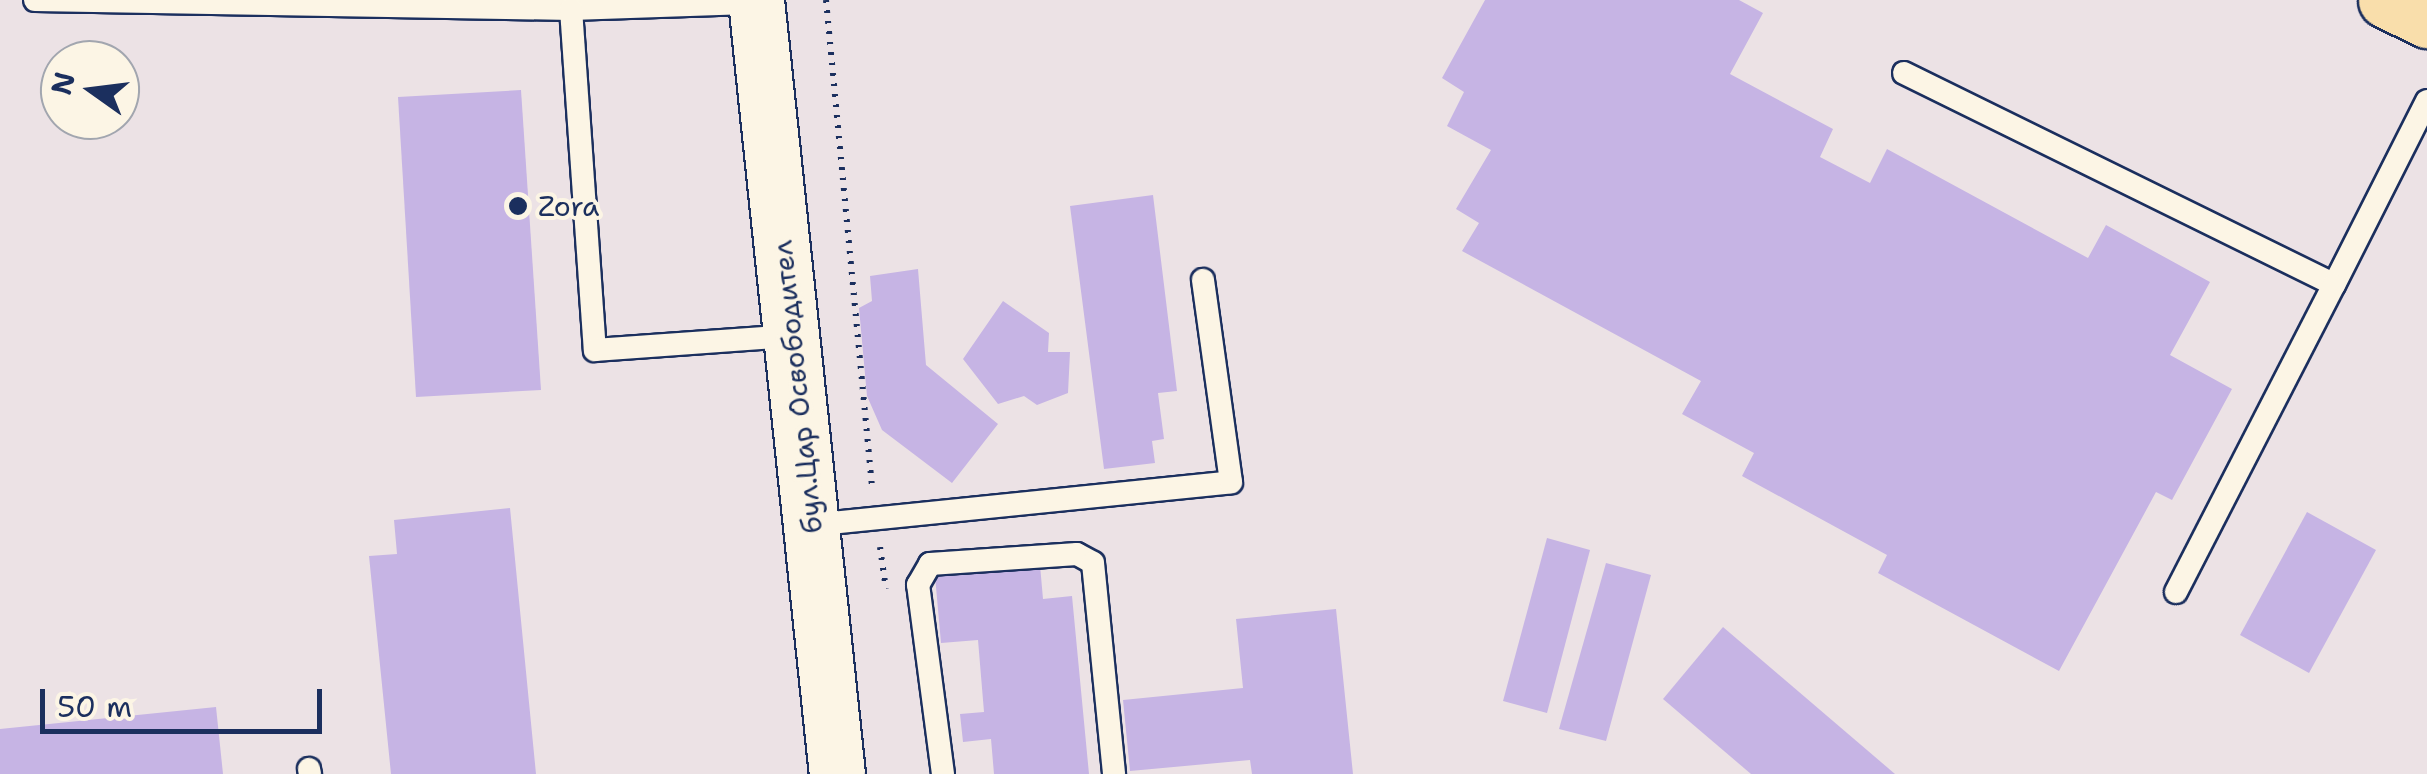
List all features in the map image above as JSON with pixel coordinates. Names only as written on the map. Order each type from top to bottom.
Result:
[{"type":"main road","points":[[2386,0],[2427,20]]},
{"type":"street","name":"бул.Цар Освободител","points":[[756,2],[837,774]]},
{"type":"lane","points":[[35,0],[571,8],[756,2]]},
{"type":"lane","points":[[571,8],[595,350],[792,336]]},
{"type":"lane","points":[[1904,73],[2334,285]]},
{"type":"lane","points":[[2176,592],[2427,101]]},
{"type":"lane","points":[[811,525],[1232,482],[1203,280]]},
{"type":"lane","points":[[943,774],[918,585],[930,564],[1077,554],[1093,563],[1114,774]]},
{"type":"path","points":[[826,0],[875,508]]},
{"type":"path","points":[[877,527],[887,603]]},
{"type":"shaded area","points":[[0,0],[2427,0],[2427,774],[0,774]]},
{"type":"building","points":[[1485,0],[1739,0],[1763,13],[1730,74],[1833,129],[1820,157],[1870,183],[1887,149],[2088,258],[2106,225],[2210,282],[2170,355],[2232,389],[2172,500],[2156,492],[2059,671],[1878,573],[1887,555],[1742,476],[1754,453],[1682,414],[1701,381],[1462,251],[1479,223],[1456,209],[1491,150],[1447,126],[1464,92],[1442,78]]},
{"type":"building","points":[[521,90],[541,390],[416,397],[398,97]]},
{"type":"building","points":[[1153,195],[1177,391],[1158,393],[1164,439],[1152,441],[1155,463],[1104,469],[1070,206]]},
{"type":"building","points":[[918,269],[926,365],[998,424],[952,483],[882,430],[867,396],[859,308],[872,301],[870,276]]},
{"type":"building","points":[[1003,301],[1049,333],[1048,352],[1070,352],[1068,393],[1037,405],[1024,396],[998,404],[963,359]]},
{"type":"building","points":[[510,508],[536,774],[391,774],[369,556],[397,554],[394,520]]},
{"type":"building","points":[[2307,512],[2376,550],[2309,673],[2240,635]]},
{"type":"building","points":[[1547,538],[1590,550],[1547,713],[1503,701]]},
{"type":"building","points":[[1606,563],[1651,575],[1606,741],[1559,729]]},
{"type":"building","points":[[1040,565],[1043,599],[1072,596],[1089,774],[994,774],[991,739],[963,742],[960,714],[984,712],[978,640],[941,643],[935,576]]},
{"type":"building","points":[[1336,609],[1353,774],[1252,774],[1250,760],[1130,771],[1123,700],[1243,688],[1236,619]]},
{"type":"building","points":[[1723,627],[1895,774],[1751,774],[1663,699]]},
{"type":"building","points":[[216,707],[223,774],[0,774],[0,729]]},
{"type":"place","name":"Zora","points":[[518,206]]}]
